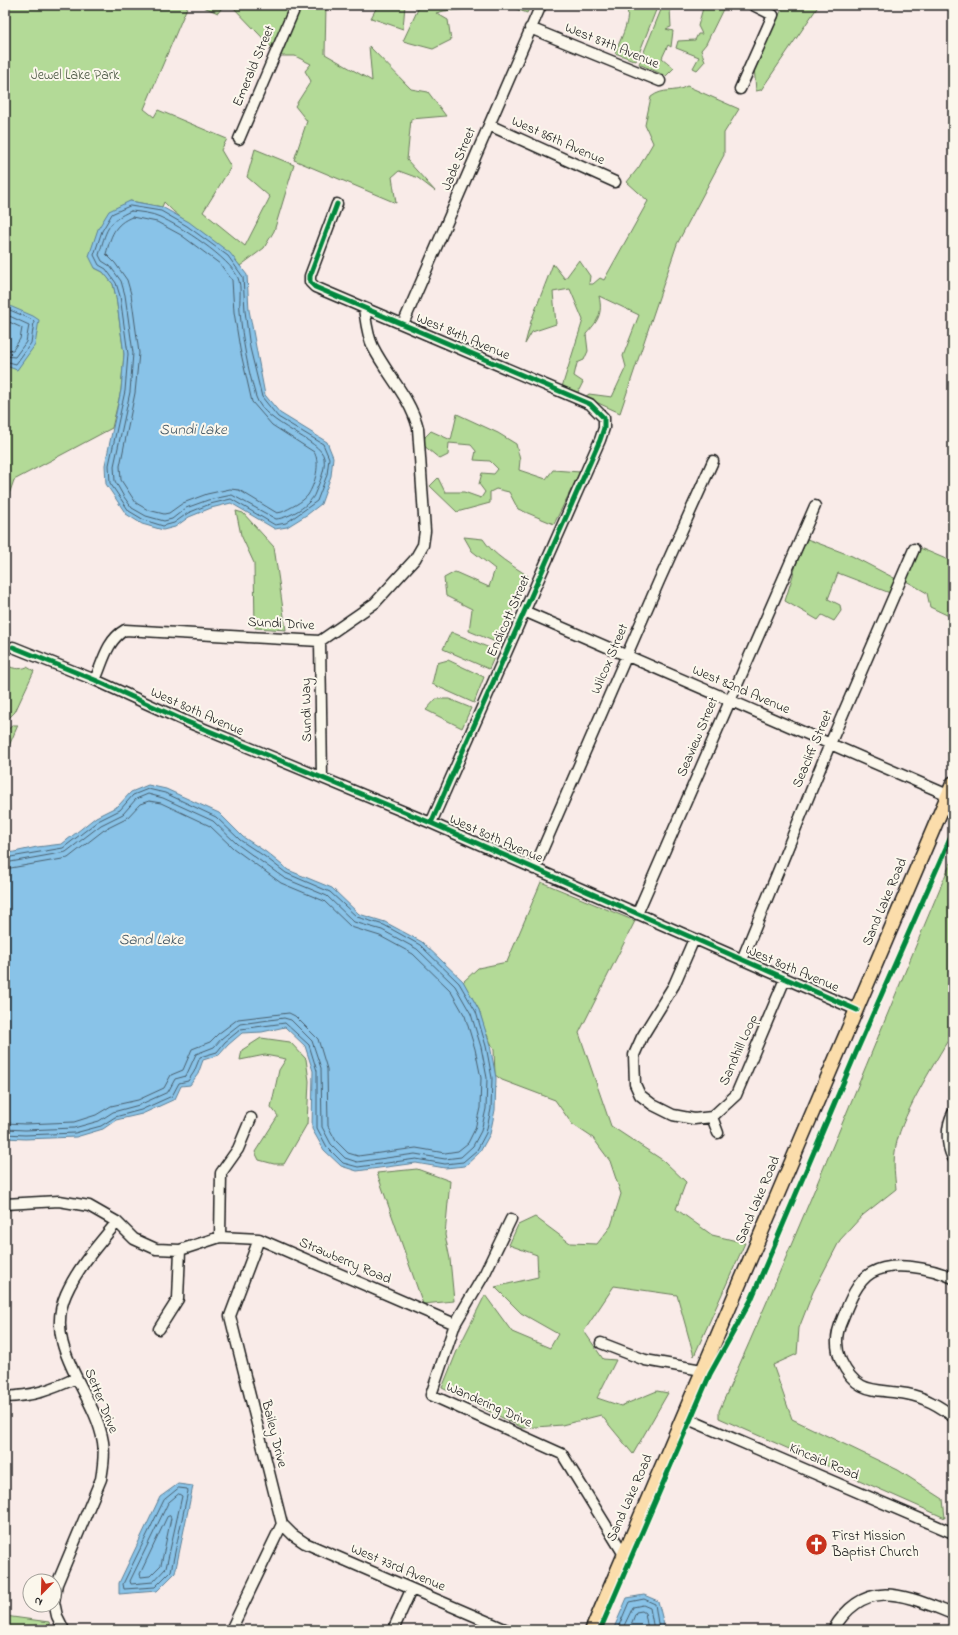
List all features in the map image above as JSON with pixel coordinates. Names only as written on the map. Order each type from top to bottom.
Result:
[{"type":"main road","name":"Sand Lake Road","points":[[592,1630],[623,1553],[683,1417],[953,783]]},
{"type":"street","name":"Emerald Street","points":[[239,139],[296,5]]},
{"type":"street","name":"Jade Street","points":[[403,324],[541,5]]},
{"type":"street","points":[[740,89],[773,15],[753,5]]},
{"type":"street","name":"West 87th Avenue","points":[[530,28],[660,81]]},
{"type":"street","name":"West 86th Avenue","points":[[489,125],[615,182]]},
{"type":"street","name":"West 84th Avenue","points":[[337,204],[310,276],[310,282],[315,287],[590,404],[604,418]]},
{"type":"street","name":"Sundi Drive","points":[[95,680],[110,644],[116,635],[125,630],[320,640],[375,603],[414,559],[423,545],[425,531],[418,428],[413,411],[372,347],[368,334],[364,308]]},
{"type":"street","name":"Endicott Street","points":[[431,823],[600,440],[604,428],[604,418]]},
{"type":"street","name":"Wilcox Street","points":[[534,869],[713,461]]},
{"type":"street","name":"Seaview Street","points":[[637,914],[814,506]]},
{"type":"street","name":"Seacliff Street","points":[[742,960],[830,744],[914,549]]},
{"type":"street","name":"West 82nd Avenue","points":[[524,611],[948,795]]},
{"type":"street","name":"Sundi Way","points":[[320,640],[322,778]]},
{"type":"street","name":"West 80th Avenue","points":[[13,647],[95,680],[185,721],[431,823],[857,1010]]},
{"type":"street","points":[[694,939],[674,985],[642,1037],[634,1055],[635,1084],[640,1095],[653,1105],[673,1115],[694,1119],[712,1118],[718,1133]]},
{"type":"street","name":"Sandhill Loop","points":[[712,1118],[736,1095],[785,979]]},
{"type":"street","points":[[953,1113],[949,1121],[948,1142],[953,1158]]},
{"type":"street","points":[[5,1204],[59,1201],[89,1206],[117,1222],[134,1239],[156,1249],[180,1250],[220,1237],[221,1173],[238,1149],[251,1118]]},
{"type":"street","name":"Wandering Drive","points":[[511,1219],[485,1273],[454,1324],[431,1394],[562,1454],[623,1553]]},
{"type":"street","name":"Setter Drive","points":[[62,1573],[101,1479],[104,1461],[103,1442],[98,1427],[62,1345],[59,1320],[65,1295],[81,1266],[117,1222]]},
{"type":"street","name":"Strawberry Road","points":[[220,1237],[259,1239],[454,1324]]},
{"type":"street","name":"Bailey Drive","points":[[259,1239],[230,1316],[282,1524]]},
{"type":"street","points":[[159,1329],[178,1299],[180,1250]]},
{"type":"street","points":[[953,1278],[907,1265],[888,1266],[870,1274],[862,1282],[848,1304],[837,1331],[838,1353],[847,1373],[858,1384],[877,1391],[907,1394],[929,1402],[953,1417]]},
{"type":"street","points":[[601,1343],[645,1360],[702,1370]]},
{"type":"street","points":[[5,1396],[24,1396],[42,1393],[76,1378]]},
{"type":"street","name":"Kincaid Road","points":[[683,1417],[953,1533]]},
{"type":"street","points":[[231,1630],[282,1524]]},
{"type":"street","name":"West 73rd Avenue","points":[[282,1524],[305,1543],[411,1590],[507,1630]]},
{"type":"street","points":[[393,1630],[411,1590]]},
{"type":"street","points":[[833,1630],[837,1622],[854,1604],[865,1598],[879,1594],[897,1594],[953,1614]]},
{"type":"street","name":"Setter Drive","points":[[56,1613],[64,1630]]},
{"type":"green space","name":"Jewel Lake Park","points":[[5,5],[188,5],[144,109],[154,117],[158,110],[227,139],[221,150],[231,167],[203,212],[245,246],[270,197],[247,177],[255,149],[294,165],[274,231],[264,248],[240,266],[213,240],[182,219],[164,202],[162,207],[130,201],[95,268],[103,272],[113,284],[124,354],[121,390],[112,428],[14,480],[5,506]]},
{"type":"green space","points":[[199,5],[224,5],[218,13]]},
{"type":"green space","points":[[231,5],[326,5],[325,54],[372,81],[369,46],[411,89],[428,92],[446,116],[411,119],[407,160],[435,191],[418,178],[399,171],[392,177],[396,203],[294,160],[307,121],[295,106],[311,81],[305,71],[311,64],[295,56],[280,56]]},
{"type":"green space","points":[[378,5],[405,5],[403,29],[371,18]]},
{"type":"green space","points":[[420,5],[470,5],[470,9],[436,13],[448,20],[451,40],[433,49],[403,41]]},
{"type":"green space","points":[[506,5],[531,5],[527,13]]},
{"type":"green space","points":[[626,5],[658,5],[636,61],[615,53],[628,17]]},
{"type":"green space","points":[[663,5],[671,5],[671,27],[666,29],[673,31],[671,47],[668,45],[662,58],[674,68],[666,76],[639,64]]},
{"type":"green space","points":[[702,5],[725,5],[706,44],[701,50],[705,61],[697,70],[693,68],[699,57],[676,48],[678,41],[695,40],[698,34],[702,34],[698,26],[703,8]]},
{"type":"green space","points":[[784,5],[819,5],[761,90],[756,91],[754,66]]},
{"type":"green space","points":[[687,86],[739,109],[724,133],[724,155],[677,244],[620,413],[585,397],[589,394],[612,397],[626,367],[623,356],[639,315],[599,296],[600,313],[594,325],[586,334],[588,351],[584,360],[577,363],[574,376],[583,382],[577,394],[562,387],[583,320],[570,289],[553,292],[556,324],[532,332],[525,344],[531,321],[553,264],[565,279],[579,260],[590,276],[589,284],[593,284],[600,278],[604,280],[648,201],[627,182],[639,167],[653,143],[645,125],[651,97],[660,92],[677,90]]},
{"type":"green space","points":[[457,414],[498,433],[516,444],[520,460],[519,470],[546,479],[553,470],[580,472],[554,524],[518,509],[509,492],[496,489],[490,492],[490,503],[457,512],[430,486],[438,478],[445,492],[464,492],[481,498],[485,492],[479,484],[482,473],[494,474],[498,469],[490,461],[474,460],[476,451],[471,445],[449,443],[448,455],[440,459],[423,445],[425,437],[431,431],[451,440]]},
{"type":"green space","points":[[236,511],[243,513],[274,547],[286,630],[255,628],[254,563],[241,535]]},
{"type":"green space","points":[[464,537],[483,539],[498,555],[528,576],[498,643],[469,631],[472,609],[446,596],[444,578],[455,572],[489,587],[495,569],[472,551]]},
{"type":"green space","points":[[807,539],[852,556],[896,579],[890,593],[838,573],[828,599],[840,605],[841,611],[834,621],[822,615],[818,620],[785,601],[798,559]]},
{"type":"green space","points":[[920,548],[953,562],[953,603],[949,616],[930,607],[927,593],[906,581]]},
{"type":"green space","points":[[451,632],[497,651],[489,669],[443,649]]},
{"type":"green space","points":[[448,660],[484,677],[474,703],[432,684],[437,663]]},
{"type":"green space","points":[[5,663],[12,668],[18,669],[27,667],[34,671],[15,712],[5,722]]},
{"type":"green space","points":[[436,699],[449,699],[471,708],[462,728],[426,710]]},
{"type":"green space","points":[[13,725],[18,725],[5,755],[5,732]]},
{"type":"green space","points":[[953,857],[953,1035],[951,1035],[918,1092],[903,1124],[894,1157],[896,1189],[863,1215],[840,1240],[813,1292],[799,1328],[797,1354],[773,1365],[792,1419],[898,1470],[943,1499],[945,1518],[719,1418],[719,1411],[809,1204]]},
{"type":"green space","points":[[541,882],[635,921],[579,1033],[611,1126],[664,1161],[686,1182],[676,1209],[712,1235],[745,1243],[694,1356],[677,1295],[614,1286],[584,1331],[603,1359],[616,1360],[597,1398],[621,1406],[657,1391],[668,1393],[633,1454],[601,1415],[562,1425],[523,1428],[442,1388],[457,1351],[485,1295],[512,1332],[550,1348],[558,1334],[521,1313],[495,1287],[538,1277],[537,1255],[509,1245],[518,1225],[535,1217],[570,1243],[597,1244],[611,1226],[621,1194],[610,1161],[593,1138],[572,1124],[555,1100],[502,1080],[495,1075],[494,1050],[484,1028],[479,1010],[463,982],[478,968],[507,962]]},
{"type":"green space","points":[[261,1038],[290,1042],[306,1059],[309,1081],[307,1124],[284,1164],[274,1164],[259,1160],[255,1152],[278,1116],[271,1107],[279,1070],[286,1059],[265,1055],[240,1060],[242,1050]]},
{"type":"green space","points":[[417,1169],[450,1181],[445,1235],[450,1259],[454,1301],[423,1304],[377,1173]]},
{"type":"green space","points":[[5,1616],[49,1622],[51,1630],[5,1630]]},
{"type":"water","name":"Sundi Lake","points":[[130,201],[162,207],[189,222],[230,253],[247,275],[249,310],[265,395],[280,413],[327,442],[333,457],[331,476],[321,504],[287,527],[275,529],[231,503],[211,508],[189,517],[175,527],[163,530],[142,524],[126,514],[106,484],[105,465],[121,390],[124,354],[113,284],[103,272],[95,268],[89,256],[98,229],[109,211]]},
{"type":"water","points":[[5,304],[39,320],[35,345],[17,370],[9,367],[5,363]]},
{"type":"water","name":"Sand Lake","points":[[148,785],[166,789],[219,813],[243,837],[266,852],[288,870],[332,888],[359,914],[385,922],[422,942],[463,981],[479,1010],[490,1045],[496,1078],[495,1110],[490,1134],[480,1152],[465,1166],[445,1168],[416,1163],[357,1171],[341,1166],[324,1150],[312,1129],[313,1071],[305,1046],[285,1027],[262,1032],[242,1033],[219,1055],[203,1060],[198,1074],[190,1085],[181,1086],[175,1099],[142,1114],[116,1120],[103,1129],[76,1137],[25,1139],[5,1138],[5,854],[37,847],[62,844],[96,817],[118,806],[131,792]]},
{"type":"water","points":[[178,1484],[193,1486],[175,1573],[157,1591],[119,1594],[119,1583],[160,1497]]},
{"type":"water","points":[[644,1595],[658,1601],[664,1625],[663,1630],[613,1630],[627,1598]]},
{"type":"cycle path","points":[[337,204],[310,276],[310,282],[315,287],[590,404],[604,418],[604,428],[600,440],[431,823]]},
{"type":"cycle path","points":[[13,647],[95,680],[185,721],[431,823],[857,1010]]},
{"type":"cycle path","points":[[600,1630],[710,1374],[751,1300],[858,1048],[953,832]]},
{"type":"place","name":"First Mission Baptist Church","points":[[816,1544]]}]
